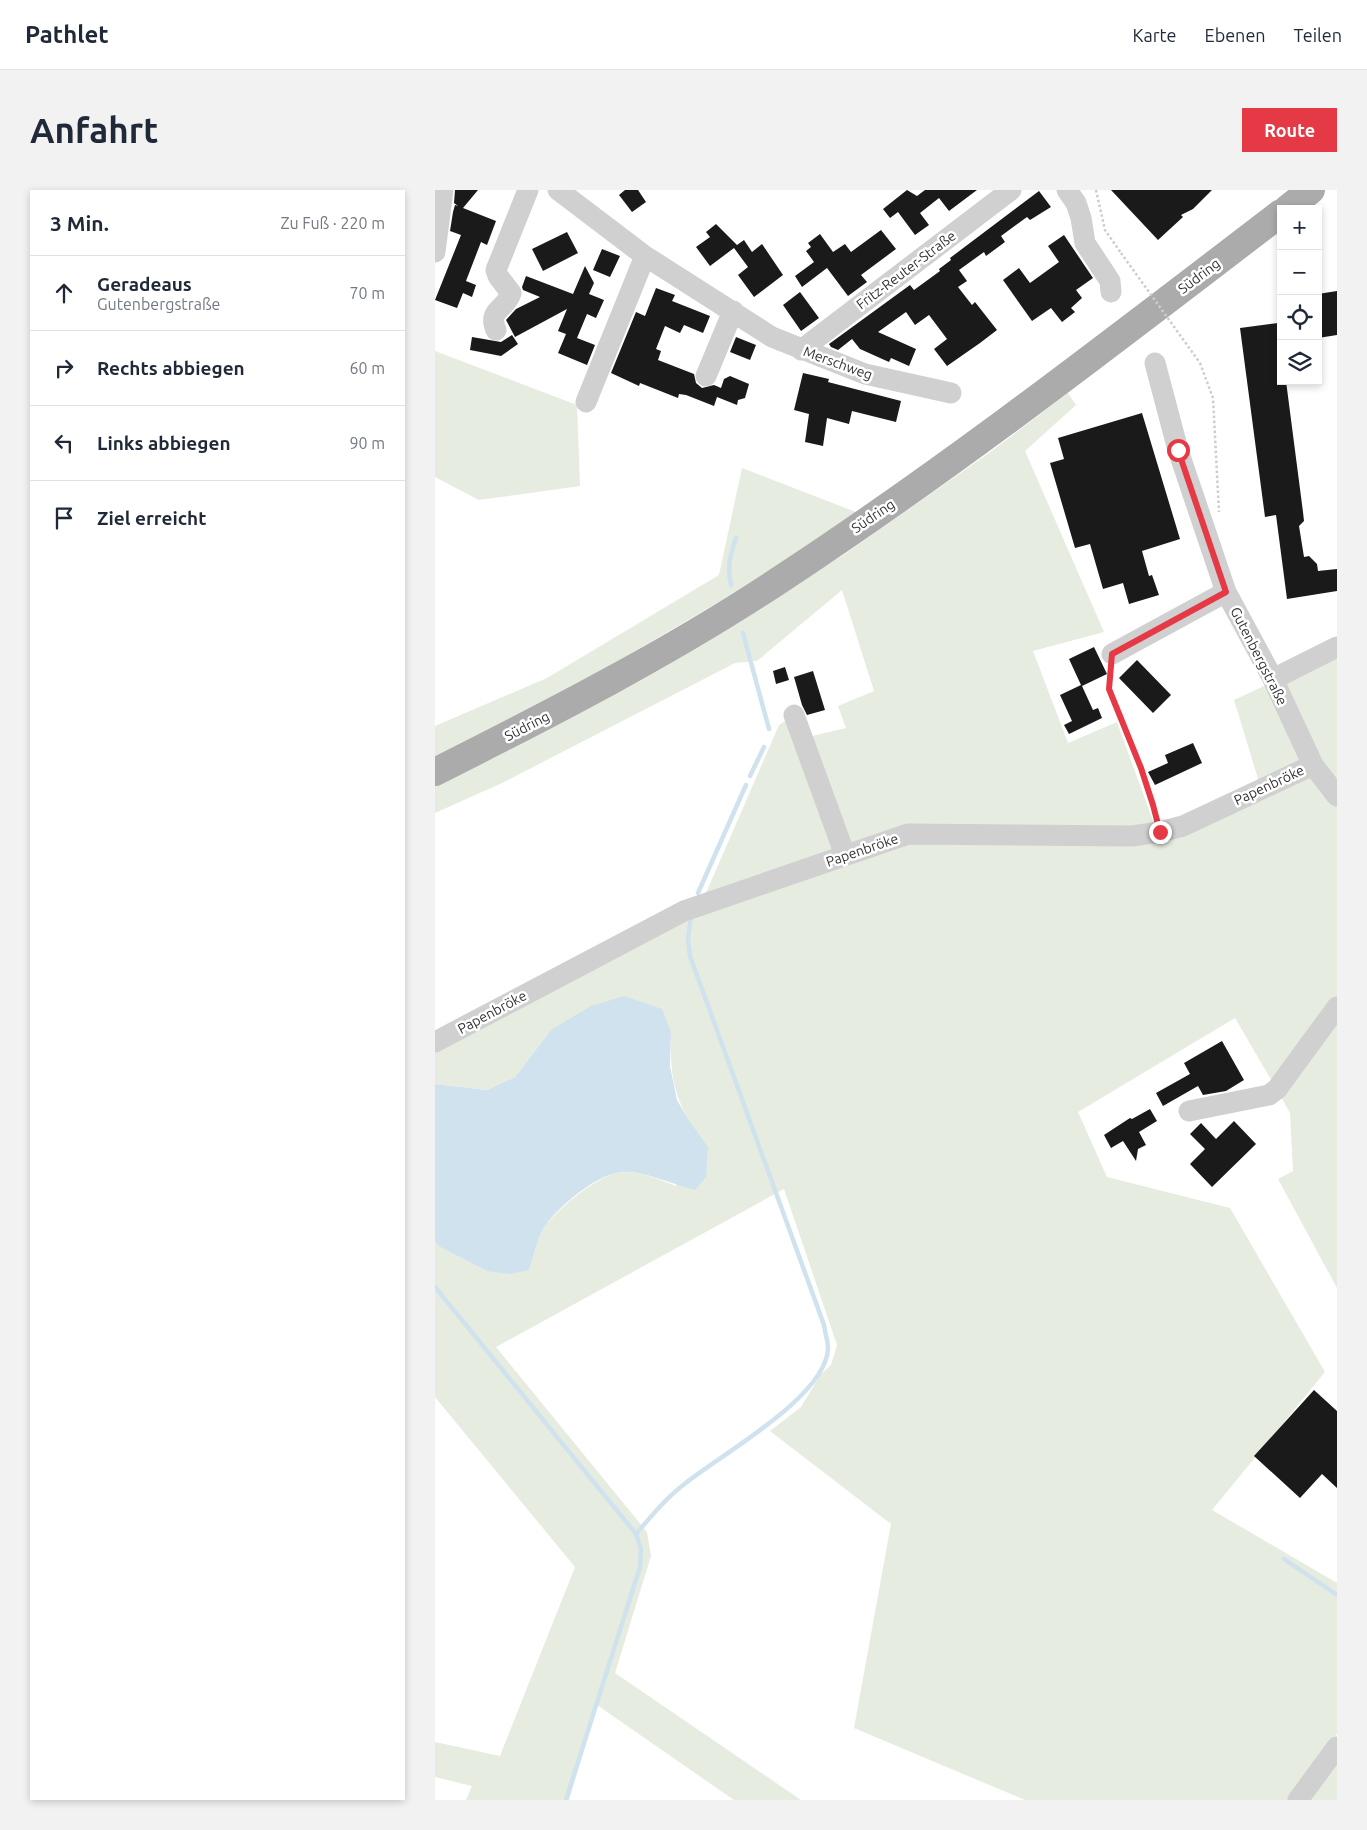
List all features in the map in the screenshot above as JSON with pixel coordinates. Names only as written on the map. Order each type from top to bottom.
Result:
[{"type":"main road","points":[[1292,205],[1311,190]]},
{"type":"main road","name":"Südring","points":[[435,772],[543,718],[655,656],[778,581],[990,435],[1277,216]]},
{"type":"street","points":[[435,252],[443,190]]},
{"type":"street","points":[[496,330],[493,321],[494,315],[509,300],[511,293],[498,276],[499,261],[528,190]]},
{"type":"street","name":"Fritz-Reuter-Straße","points":[[801,350],[1011,190]]},
{"type":"street","points":[[1067,190],[1076,203],[1081,218],[1085,244],[1110,281],[1111,292]]},
{"type":"street","name":"Merschweg","points":[[569,193],[645,256],[772,337],[865,374],[951,393]]},
{"type":"street","points":[[586,402],[645,256]]},
{"type":"street","points":[[706,376],[733,311]]},
{"type":"street","name":"Gutenbergstraße","points":[[1155,363],[1178,450],[1226,592],[1273,680],[1313,764],[1337,796]]},
{"type":"street","points":[[1112,654],[1226,592]]},
{"type":"street","points":[[1273,680],[1337,647]]},
{"type":"street","points":[[794,715],[845,855]]},
{"type":"street","name":"Papenbröke","points":[[435,1042],[684,911],[908,834],[1132,836],[1160,832],[1183,826],[1313,764]]},
{"type":"street","points":[[1189,1111],[1269,1095],[1277,1089],[1337,1007]]},
{"type":"street","points":[[1298,1800],[1337,1747]]},
{"type":"path","points":[[1096,190],[1105,230],[1200,364],[1213,398],[1219,520]]},
{"type":"path","points":[[1112,654],[1109,689],[1141,768],[1160,832]]},
{"type":"shaded area","points":[[435,351],[577,405],[580,486],[479,500],[435,477]]},
{"type":"shaded area","points":[[1068,393],[1076,405],[1025,451],[1104,632],[1033,651],[1068,743],[1117,722],[1156,829],[849,847],[808,737],[846,728],[838,706],[874,691],[842,590],[757,661],[735,663],[502,783],[435,813],[435,783],[495,757],[842,556],[989,453]]},
{"type":"shaded area","points":[[742,468],[861,514],[725,598],[554,699],[435,761],[435,726],[547,678],[719,575]]},
{"type":"shaded area","points":[[1337,652],[1337,996],[1273,1083],[1235,1018],[1078,1112],[1107,1177],[1230,1208],[1325,1372],[1212,1510],[1337,1583],[1337,1734],[1306,1777],[1337,1763],[1337,1800],[1025,1800],[854,1728],[891,1524],[770,1431],[801,1407],[821,1374],[831,1365],[837,1345],[784,1189],[496,1347],[647,1532],[651,1556],[615,1673],[801,1800],[734,1800],[597,1705],[569,1800],[466,1800],[472,1786],[435,1777],[435,1742],[500,1756],[575,1567],[435,1397],[435,1242],[440,1247],[487,1271],[529,1270],[545,1226],[569,1202],[590,1186],[620,1172],[634,1172],[676,1186],[690,1122],[679,1100],[673,1079],[671,1032],[551,1030],[515,1077],[487,1090],[435,1084],[435,1051],[683,921],[910,842],[1133,844],[1263,795],[1234,700]]},
{"type":"shaded area","points":[[788,719],[837,849],[706,893],[779,725]]},
{"type":"shaded area","points":[[1337,1017],[1337,1288],[1278,1179],[1293,1171],[1290,1113],[1280,1095]]},
{"type":"water","points":[[624,996],[662,1009],[671,1032],[670,1066],[677,1100],[708,1147],[706,1177],[695,1190],[637,1173],[620,1172],[600,1179],[578,1193],[551,1218],[542,1231],[529,1270],[510,1274],[487,1271],[440,1247],[435,1242],[435,1084],[487,1090],[515,1077],[551,1030],[591,1006]]},
{"type":"building","points":[[455,190],[478,190],[463,208],[496,221],[487,245],[481,242],[466,281],[476,285],[472,297],[463,293],[457,308],[435,300],[461,235],[450,231],[455,205],[458,206],[454,203]]},
{"type":"building","points":[[625,190],[638,190],[646,202],[632,212],[619,195]]},
{"type":"building","points":[[907,190],[917,196],[925,190],[977,190],[949,211],[939,198],[920,213],[929,225],[915,235],[898,212],[890,218],[883,209]]},
{"type":"building","points":[[1111,190],[1212,190],[1193,209],[1181,215],[1183,217],[1158,240]]},
{"type":"building","points":[[1039,191],[1051,207],[1030,220],[1027,217],[1001,236],[1005,242],[986,256],[984,252],[959,270],[967,281],[958,287],[972,305],[975,302],[997,330],[980,343],[947,366],[934,349],[947,339],[929,315],[915,325],[906,312],[878,332],[916,349],[909,366],[891,358],[889,362],[860,349],[852,339],[838,350],[831,347],[829,344],[910,285],[914,290],[940,271],[939,269],[951,260],[950,258]]},
{"type":"building","points":[[716,224],[737,245],[744,240],[752,252],[762,244],[783,275],[754,297],[738,275],[748,267],[734,248],[710,266],[696,247],[710,237],[706,232]]},
{"type":"building","points":[[881,230],[896,249],[861,275],[867,282],[848,296],[827,268],[802,287],[795,276],[814,262],[806,251],[811,247],[808,243],[820,234],[833,252],[845,244],[851,252]]},
{"type":"building","points":[[567,232],[578,253],[543,271],[532,249]]},
{"type":"building","points":[[1064,235],[1093,278],[1076,290],[1082,298],[1071,308],[1075,312],[1062,322],[1051,308],[1032,321],[1003,280],[1019,268],[1030,283],[1059,262],[1048,246]]},
{"type":"building","points":[[602,249],[620,256],[610,277],[593,270]]},
{"type":"building","points":[[585,266],[594,283],[589,294],[604,300],[596,318],[587,314],[577,338],[595,345],[587,365],[558,353],[566,334],[558,331],[567,309],[515,337],[506,320],[516,309],[540,297],[523,290],[522,287],[526,276],[573,294]]},
{"type":"building","points":[[656,288],[675,295],[672,301],[710,316],[703,333],[684,325],[680,333],[665,326],[656,349],[661,351],[658,360],[694,374],[696,383],[702,388],[714,385],[721,388],[724,379],[730,376],[749,384],[745,398],[738,400],[737,405],[717,397],[714,406],[686,395],[679,394],[678,398],[640,383],[639,386],[611,373],[636,312],[645,316]]},
{"type":"building","points":[[1337,291],[1337,335],[1322,337],[1322,293]]},
{"type":"building","points":[[800,292],[819,318],[801,331],[783,305]]},
{"type":"building","points":[[1277,323],[1277,385],[1287,385],[1304,521],[1299,526],[1304,557],[1309,556],[1317,564],[1318,571],[1337,569],[1337,591],[1287,599],[1276,515],[1265,517],[1240,328]]},
{"type":"building","points":[[512,335],[518,344],[501,356],[470,350],[472,337],[501,342]]},
{"type":"building","points":[[736,337],[756,345],[750,360],[730,352]]},
{"type":"building","points":[[803,373],[829,379],[828,382],[901,401],[896,422],[852,411],[849,424],[827,418],[823,446],[805,442],[809,414],[794,410]]},
{"type":"building","points":[[1142,413],[1180,539],[1142,551],[1149,576],[1152,575],[1159,595],[1129,604],[1123,583],[1103,589],[1090,544],[1075,548],[1050,463],[1064,459],[1058,438]]},
{"type":"building","points":[[1094,647],[1107,674],[1082,686],[1093,710],[1098,708],[1102,718],[1069,734],[1064,725],[1072,721],[1060,695],[1081,685],[1069,659]]},
{"type":"building","points":[[1137,660],[1171,695],[1153,713],[1119,678]]},
{"type":"building","points":[[785,667],[789,680],[776,684],[773,671]]},
{"type":"building","points":[[813,671],[825,710],[807,715],[794,677]]},
{"type":"building","points":[[1193,743],[1202,763],[1155,785],[1148,772],[1168,763],[1165,755]]},
{"type":"building","points":[[1222,1041],[1244,1080],[1226,1091],[1203,1095],[1198,1086],[1163,1106],[1156,1093],[1190,1074],[1184,1063]]},
{"type":"building","points":[[1150,1109],[1157,1121],[1139,1132],[1146,1145],[1138,1149],[1136,1161],[1123,1141],[1111,1148],[1104,1135],[1130,1118],[1132,1119]]},
{"type":"building","points":[[1234,1121],[1256,1144],[1212,1187],[1190,1164],[1205,1149],[1190,1134],[1201,1123],[1216,1139]]},
{"type":"building","points":[[1314,1390],[1337,1411],[1337,1488],[1322,1474],[1300,1498],[1254,1456]]},
{"type":"waterway","points":[[731,585],[730,561],[736,538]]},
{"type":"waterway","points":[[743,633],[769,729]]},
{"type":"waterway","points":[[750,776],[764,747]]},
{"type":"waterway","points":[[698,893],[746,785]]},
{"type":"waterway","points":[[636,1534],[660,1506],[680,1488],[747,1440],[792,1404],[810,1385],[823,1366],[828,1348],[824,1325],[690,956],[688,938],[691,917]]},
{"type":"waterway","points":[[435,1287],[636,1534],[641,1549],[640,1567],[566,1800]]},
{"type":"waterway","points":[[1284,1559],[1337,1595]]},
{"type":"route","points":[[1160,832],[1141,768],[1109,689],[1112,654],[1226,592],[1178,450]]}]
